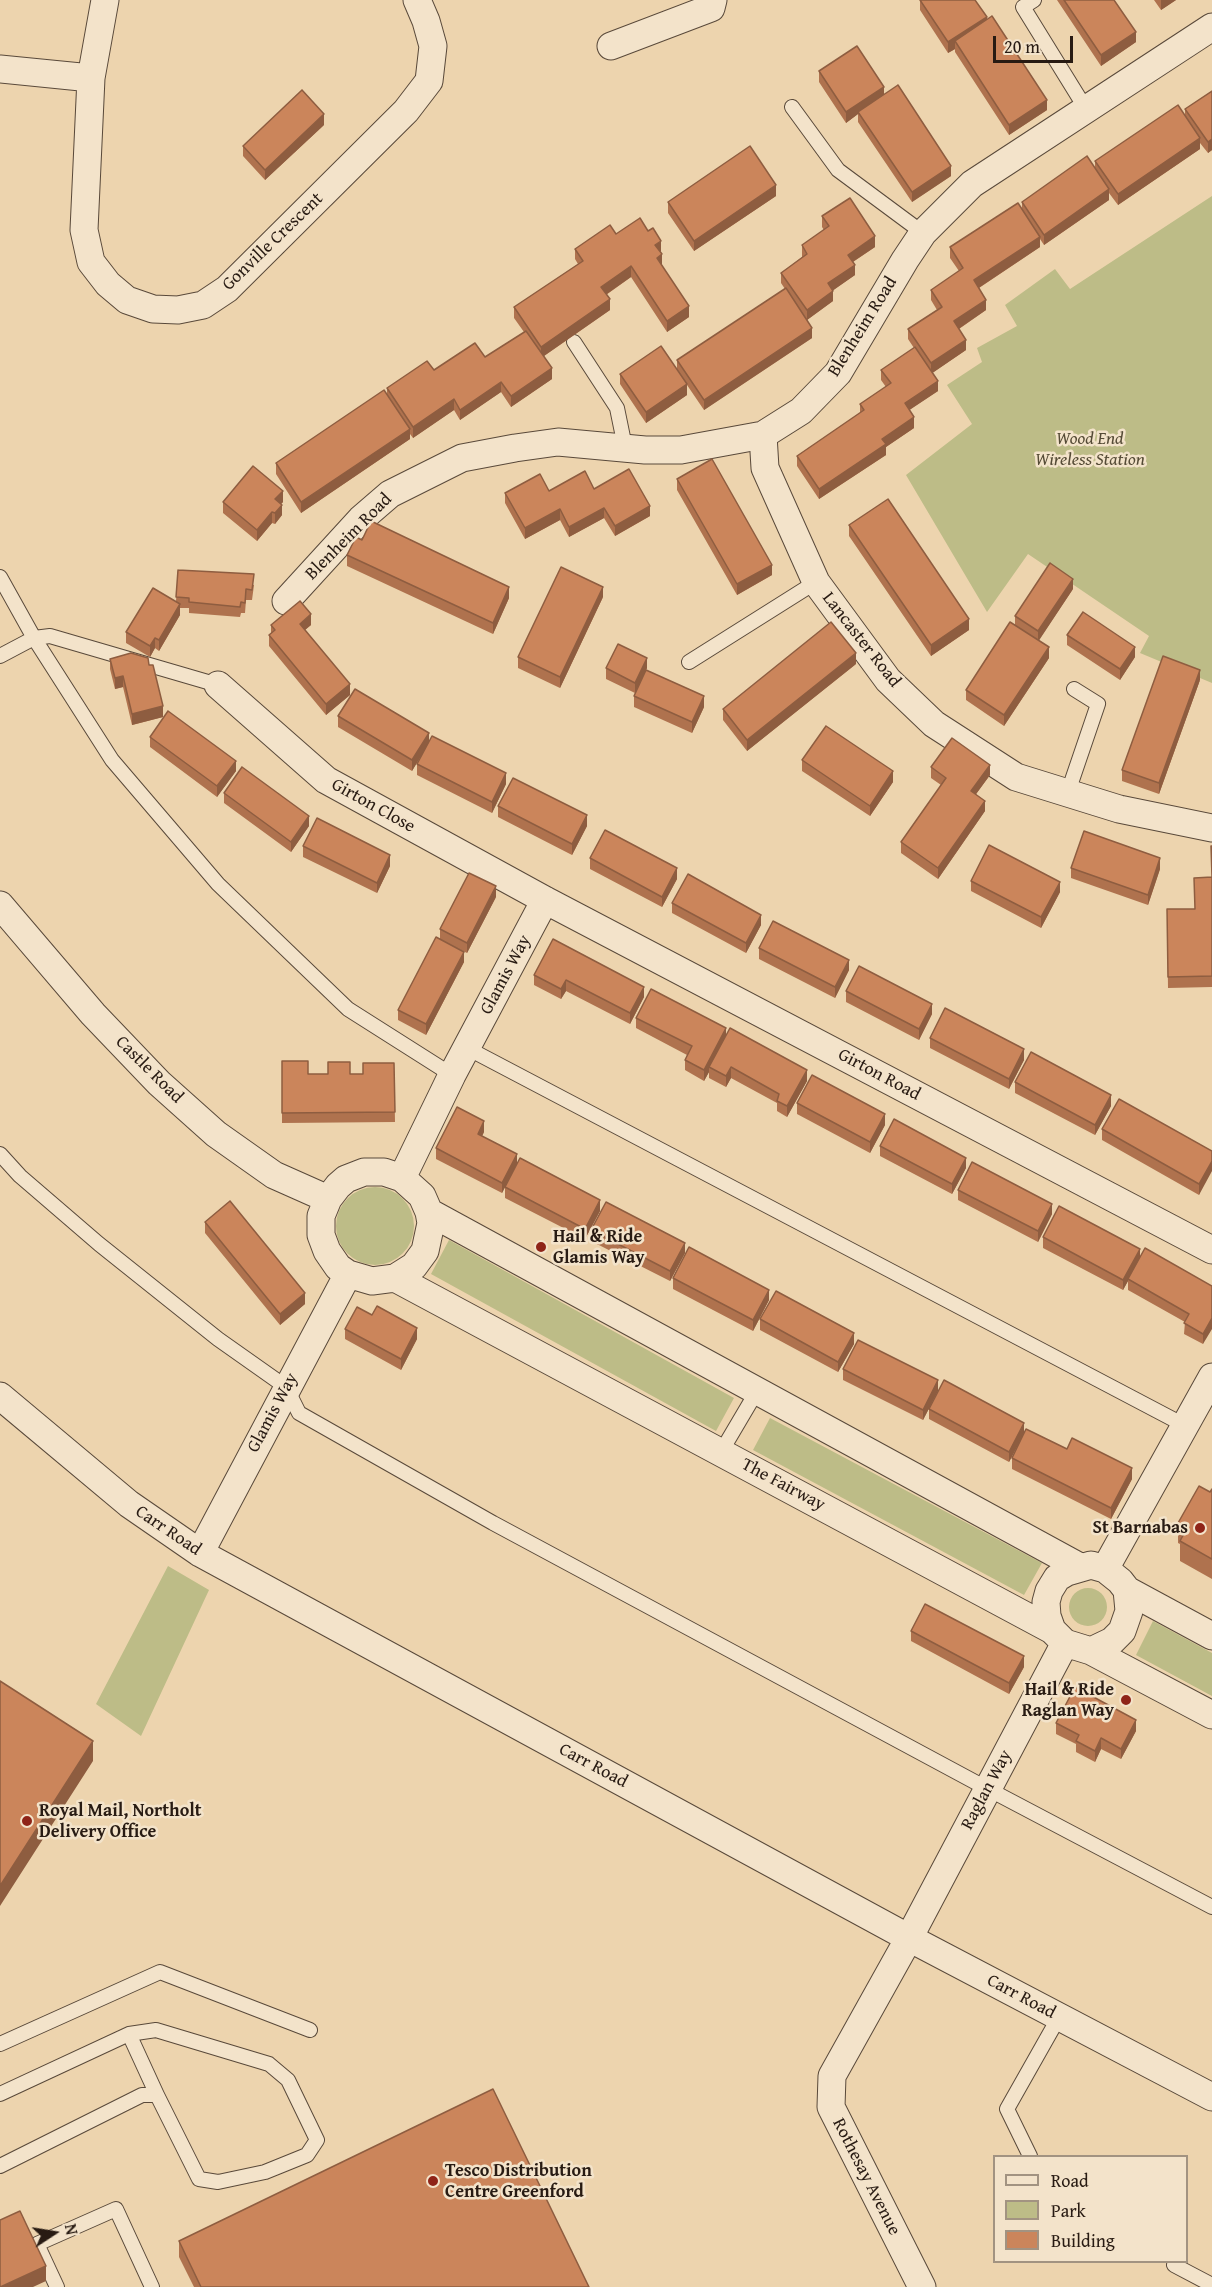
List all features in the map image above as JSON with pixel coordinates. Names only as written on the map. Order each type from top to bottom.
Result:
[{"type":"street","name":"Gonville Crescent","points":[[105,0],[91,78],[84,230],[91,262],[108,284],[127,300],[153,309],[178,310],[203,305],[227,289],[406,111],[429,81],[433,46],[417,0]]},
{"type":"street","points":[[611,46],[711,8],[713,0]]},
{"type":"street","name":"Blenheim Road","points":[[286,601],[368,513],[390,494],[462,458],[514,447],[558,442],[645,450],[681,450],[763,435],[801,411],[838,373],[923,233],[972,184],[1212,27]]},
{"type":"street","points":[[0,69],[91,78]]},
{"type":"street","name":"Lancaster Road","points":[[763,435],[765,468],[816,582],[888,680],[934,724],[1016,777],[1119,809],[1212,828]]},
{"type":"street","name":"Girton Close","points":[[218,685],[326,780],[545,900]]},
{"type":"street","name":"Glamis Way","points":[[402,1178],[452,1075],[545,900]]},
{"type":"street","name":"Girton Road","points":[[545,900],[1212,1250]]},
{"type":"street","name":"Castle Road","points":[[0,905],[93,1014],[159,1083],[216,1134],[273,1174],[328,1199]]},
{"type":"street","points":[[364,1172],[384,1172],[402,1178],[422,1196],[429,1212],[430,1223],[425,1251],[414,1266],[395,1278],[372,1281],[348,1274],[338,1267],[327,1251],[321,1236],[321,1216],[328,1199],[346,1179],[364,1172]]},
{"type":"street","points":[[429,1212],[757,1391],[1120,1581],[1127,1590],[1212,1636]]},
{"type":"street","name":"Glamis Way","points":[[200,1553],[286,1387],[348,1274]]},
{"type":"street","name":"The Fairway","points":[[395,1278],[1059,1636],[1091,1650],[1212,1714]]},
{"type":"street","points":[[1059,1636],[1047,1616],[1046,1602],[1049,1591],[1057,1578],[1092,1568],[1184,1425],[1212,1377]]},
{"type":"street","name":"Carr Road","points":[[0,1396],[129,1504],[200,1553],[909,1938],[1212,2097]]},
{"type":"street","points":[[1091,1650],[1112,1641],[1122,1631],[1129,1611],[1127,1590]]},
{"type":"street","name":"Raglan Way","points":[[909,1938],[988,1789],[1059,1636]]},
{"type":"street","name":"Rothesay Avenue","points":[[909,1938],[832,2076],[831,2107],[922,2287]]},
{"type":"lane","points":[[1034,0],[1023,7],[1086,109]]},
{"type":"lane","points":[[792,107],[838,170],[923,233]]},
{"type":"lane","points":[[574,342],[616,408],[625,447]]},
{"type":"lane","points":[[0,577],[34,638],[112,760],[218,884],[348,1010],[452,1075]]},
{"type":"lane","points":[[689,662],[816,582]]},
{"type":"lane","points":[[0,656],[34,638],[50,636],[218,685]]},
{"type":"lane","points":[[1068,792],[1098,704],[1074,689]]},
{"type":"lane","points":[[467,1048],[1184,1425]]},
{"type":"lane","points":[[0,1154],[20,1176],[99,1244],[218,1339],[286,1387],[299,1413],[493,1523],[1212,1907]]},
{"type":"lane","points":[[721,1452],[757,1391]]},
{"type":"lane","points":[[0,2044],[160,1972],[310,2030]]},
{"type":"lane","points":[[1029,2155],[1007,2109],[1059,2017]]},
{"type":"lane","points":[[0,2094],[129,2034],[156,2030],[269,2064],[288,2080],[317,2140],[307,2155],[265,2172],[218,2182],[199,2179],[129,2034]]},
{"type":"lane","points":[[0,2166],[142,2095],[157,2095]]},
{"type":"lane","points":[[57,2287],[38,2244],[116,2208],[152,2287]]},
{"type":"lane","points":[[1174,2265],[1212,2285]]},
{"type":"green space","name":"Wood End Wireless Station","points":[[1212,196],[1212,683],[1140,653],[1149,636],[1028,554],[987,612],[906,475],[972,424],[947,385],[982,362],[977,348],[1017,326],[1005,305],[1055,269],[1070,289]]},
{"type":"green space","points":[[375,1187],[390,1190],[402,1199],[411,1211],[414,1226],[411,1241],[402,1253],[390,1262],[375,1265],[360,1262],[348,1253],[339,1241],[336,1226],[339,1211],[348,1199],[360,1190]]},
{"type":"green space","points":[[449,1240],[734,1398],[716,1431],[431,1274]]},
{"type":"green space","points":[[770,1418],[1042,1563],[1024,1595],[753,1450]]},
{"type":"green space","points":[[168,1566],[209,1590],[141,1736],[96,1704]]},
{"type":"green space","points":[[1088,1588],[1102,1593],[1107,1607],[1102,1621],[1088,1626],[1074,1621],[1069,1607],[1074,1593]]},
{"type":"green space","points":[[1153,1621],[1212,1653],[1212,1696],[1136,1655]]},
{"type":"building","points":[[920,0],[975,0],[987,17],[948,42]]},
{"type":"building","points":[[1064,0],[1114,0],[1136,32],[1101,55]]},
{"type":"building","points":[[992,16],[1047,100],[1009,125],[955,41]]},
{"type":"building","points":[[857,46],[884,87],[846,112],[819,71]]},
{"type":"building","points":[[898,85],[951,166],[912,192],[858,112]]},
{"type":"building","points":[[302,90],[324,114],[265,170],[243,146]]},
{"type":"building","points":[[1212,91],[1212,139],[1208,142],[1185,109]]},
{"type":"building","points":[[1178,105],[1200,138],[1118,194],[1095,161]]},
{"type":"building","points":[[750,146],[776,185],[694,241],[668,202]]},
{"type":"building","points":[[1087,156],[1109,189],[1044,235],[1022,202]]},
{"type":"building","points":[[850,198],[875,236],[848,255],[855,265],[828,283],[833,291],[807,310],[781,273],[807,254],[802,245],[829,226],[822,216]]},
{"type":"building","points":[[1018,203],[1040,237],[974,280],[986,300],[954,321],[966,340],[931,363],[908,329],[942,307],[931,290],[963,268],[950,247]]},
{"type":"building","points":[[640,218],[648,231],[653,228],[661,241],[655,245],[662,254],[657,258],[689,306],[667,321],[631,266],[601,287],[610,299],[541,347],[514,307],[583,261],[575,249],[610,225],[616,234]]},
{"type":"building","points":[[786,288],[812,328],[704,400],[677,360]]},
{"type":"building","points":[[526,331],[552,368],[511,396],[501,382],[460,410],[454,399],[413,427],[387,388],[427,361],[434,370],[475,343],[485,357]]},
{"type":"building","points":[[661,346],[687,384],[646,412],[620,374]]},
{"type":"building","points":[[915,347],[938,381],[905,403],[914,417],[882,439],[886,444],[819,489],[797,456],[864,410],[860,404],[891,383],[881,370]]},
{"type":"building","points":[[384,390],[410,429],[301,502],[276,463]]},
{"type":"building","points":[[712,459],[772,565],[737,584],[677,479]]},
{"type":"building","points":[[253,466],[283,491],[275,499],[282,505],[275,513],[272,512],[257,530],[223,502]]},
{"type":"building","points":[[629,469],[650,506],[615,526],[604,508],[569,527],[560,509],[525,528],[505,493],[540,474],[549,491],[585,471],[594,489]]},
{"type":"building","points":[[888,499],[969,619],[931,645],[849,525]]},
{"type":"building","points":[[371,521],[509,587],[493,623],[347,555],[356,537],[362,540]]},
{"type":"building","points":[[1050,563],[1073,579],[1038,631],[1015,616]]},
{"type":"building","points":[[561,567],[603,587],[560,677],[518,657]]},
{"type":"building","points":[[178,570],[254,574],[252,590],[246,589],[245,603],[241,602],[240,607],[189,602],[189,598],[176,597]]},
{"type":"building","points":[[153,588],[180,604],[159,640],[155,638],[150,646],[126,632]]},
{"type":"building","points":[[300,601],[311,614],[300,624],[350,684],[326,704],[269,635],[275,630],[271,625]]},
{"type":"building","points":[[1083,612],[1135,647],[1120,669],[1067,635]]},
{"type":"building","points":[[831,622],[856,653],[747,740],[723,709]]},
{"type":"building","points":[[1010,622],[1049,647],[1004,715],[966,690]]},
{"type":"building","points":[[618,644],[647,658],[635,683],[606,668]]},
{"type":"building","points":[[131,653],[148,658],[149,665],[153,665],[163,706],[132,714],[123,676],[115,678],[110,659]]},
{"type":"building","points":[[1163,656],[1200,670],[1159,783],[1122,770]]},
{"type":"building","points":[[646,670],[704,696],[692,722],[634,696]]},
{"type":"building","points":[[355,689],[429,733],[412,760],[338,716]]},
{"type":"building","points":[[168,711],[236,761],[217,786],[150,737]]},
{"type":"building","points":[[826,726],[893,771],[870,806],[802,760]]},
{"type":"building","points":[[432,736],[506,773],[492,802],[417,764]]},
{"type":"building","points":[[952,738],[990,765],[971,791],[985,801],[938,868],[901,842],[946,778],[931,767]]},
{"type":"building","points":[[242,767],[309,816],[291,842],[224,793]]},
{"type":"building","points":[[513,778],[587,815],[572,844],[498,806]]},
{"type":"building","points":[[317,818],[390,855],[377,883],[303,846]]},
{"type":"building","points":[[605,830],[677,868],[662,897],[590,858]]},
{"type":"building","points":[[1084,831],[1160,858],[1148,895],[1071,868]]},
{"type":"building","points":[[989,845],[1060,882],[1041,917],[971,881]]},
{"type":"building","points":[[469,873],[496,886],[467,943],[440,929]]},
{"type":"building","points":[[688,874],[761,915],[746,943],[672,903]]},
{"type":"building","points":[[1212,877],[1212,976],[1168,977],[1167,909],[1195,909],[1194,878]]},
{"type":"building","points":[[773,921],[849,960],[835,987],[759,948]]},
{"type":"building","points":[[436,937],[464,952],[426,1024],[398,1010]]},
{"type":"building","points":[[553,939],[644,987],[630,1013],[566,980],[561,989],[534,975]]},
{"type":"building","points":[[859,966],[932,1004],[919,1029],[846,991]]},
{"type":"building","points":[[651,989],[726,1028],[704,1070],[685,1060],[692,1046],[636,1018]]},
{"type":"building","points":[[945,1008],[1024,1049],[1009,1079],[930,1038]]},
{"type":"building","points":[[730,1028],[807,1070],[787,1106],[777,1101],[779,1094],[731,1067],[726,1076],[709,1067]]},
{"type":"building","points":[[1031,1052],[1111,1095],[1095,1125],[1015,1082]]},
{"type":"building","points":[[282,1061],[308,1061],[308,1074],[328,1074],[328,1062],[350,1062],[350,1074],[363,1074],[363,1063],[394,1063],[395,1112],[282,1113]]},
{"type":"building","points":[[812,1075],[885,1114],[870,1142],[797,1103]]},
{"type":"building","points":[[1119,1099],[1212,1151],[1212,1161],[1199,1184],[1102,1129]]},
{"type":"building","points":[[457,1107],[484,1121],[478,1134],[517,1154],[502,1183],[436,1148]]},
{"type":"building","points":[[894,1119],[966,1158],[952,1184],[880,1146]]},
{"type":"building","points":[[520,1158],[600,1200],[585,1229],[505,1187]]},
{"type":"building","points":[[972,1162],[1052,1204],[1038,1231],[958,1190]]},
{"type":"building","points":[[230,1201],[305,1293],[280,1314],[205,1222]]},
{"type":"building","points":[[606,1202],[685,1243],[670,1271],[591,1230]]},
{"type":"building","points":[[1059,1206],[1140,1249],[1123,1280],[1043,1237]]},
{"type":"building","points":[[689,1247],[769,1290],[753,1320],[673,1278]]},
{"type":"building","points":[[1145,1248],[1212,1286],[1212,1318],[1203,1334],[1184,1323],[1189,1314],[1128,1279]]},
{"type":"building","points":[[776,1291],[854,1333],[838,1362],[760,1319]]},
{"type":"building","points":[[377,1306],[417,1328],[401,1359],[345,1329],[357,1307],[372,1315]]},
{"type":"building","points":[[858,1340],[938,1380],[923,1410],[843,1369]]},
{"type":"building","points":[[944,1380],[1024,1423],[1009,1452],[929,1409]]},
{"type":"building","points":[[1026,1429],[1067,1449],[1072,1438],[1132,1468],[1111,1508],[1012,1458]]},
{"type":"building","name":"St Barnabas","points":[[1199,1486],[1210,1492],[1212,1489],[1212,1559],[1180,1541],[1187,1528],[1178,1523]]},
{"type":"building","points":[[925,1604],[1024,1656],[1009,1683],[911,1631]]},
{"type":"building","name":"Royal Mail, Northolt Delivery Office","points":[[0,1681],[93,1741],[0,1886]]},
{"type":"building","points":[[1075,1687],[1136,1720],[1121,1749],[1101,1738],[1095,1751],[1076,1741],[1079,1735],[1056,1723]]},
{"type":"building","name":"Tesco Distribution Centre Greenford","points":[[493,2089],[589,2287],[201,2287],[179,2241]]},
{"type":"building","points":[[20,2211],[46,2266],[0,2287],[0,2220]]},
{"type":"place","name":"Hail & Ride Glamis Way","points":[[541,1247]]},
{"type":"place","name":"St Barnabas","points":[[1200,1528]]},
{"type":"place","name":"Hail & Ride Raglan Way","points":[[1126,1700]]},
{"type":"place","name":"Royal Mail, Northolt Delivery Office","points":[[27,1821]]},
{"type":"place","name":"Tesco Distribution Centre Greenford","points":[[433,2181]]}]
